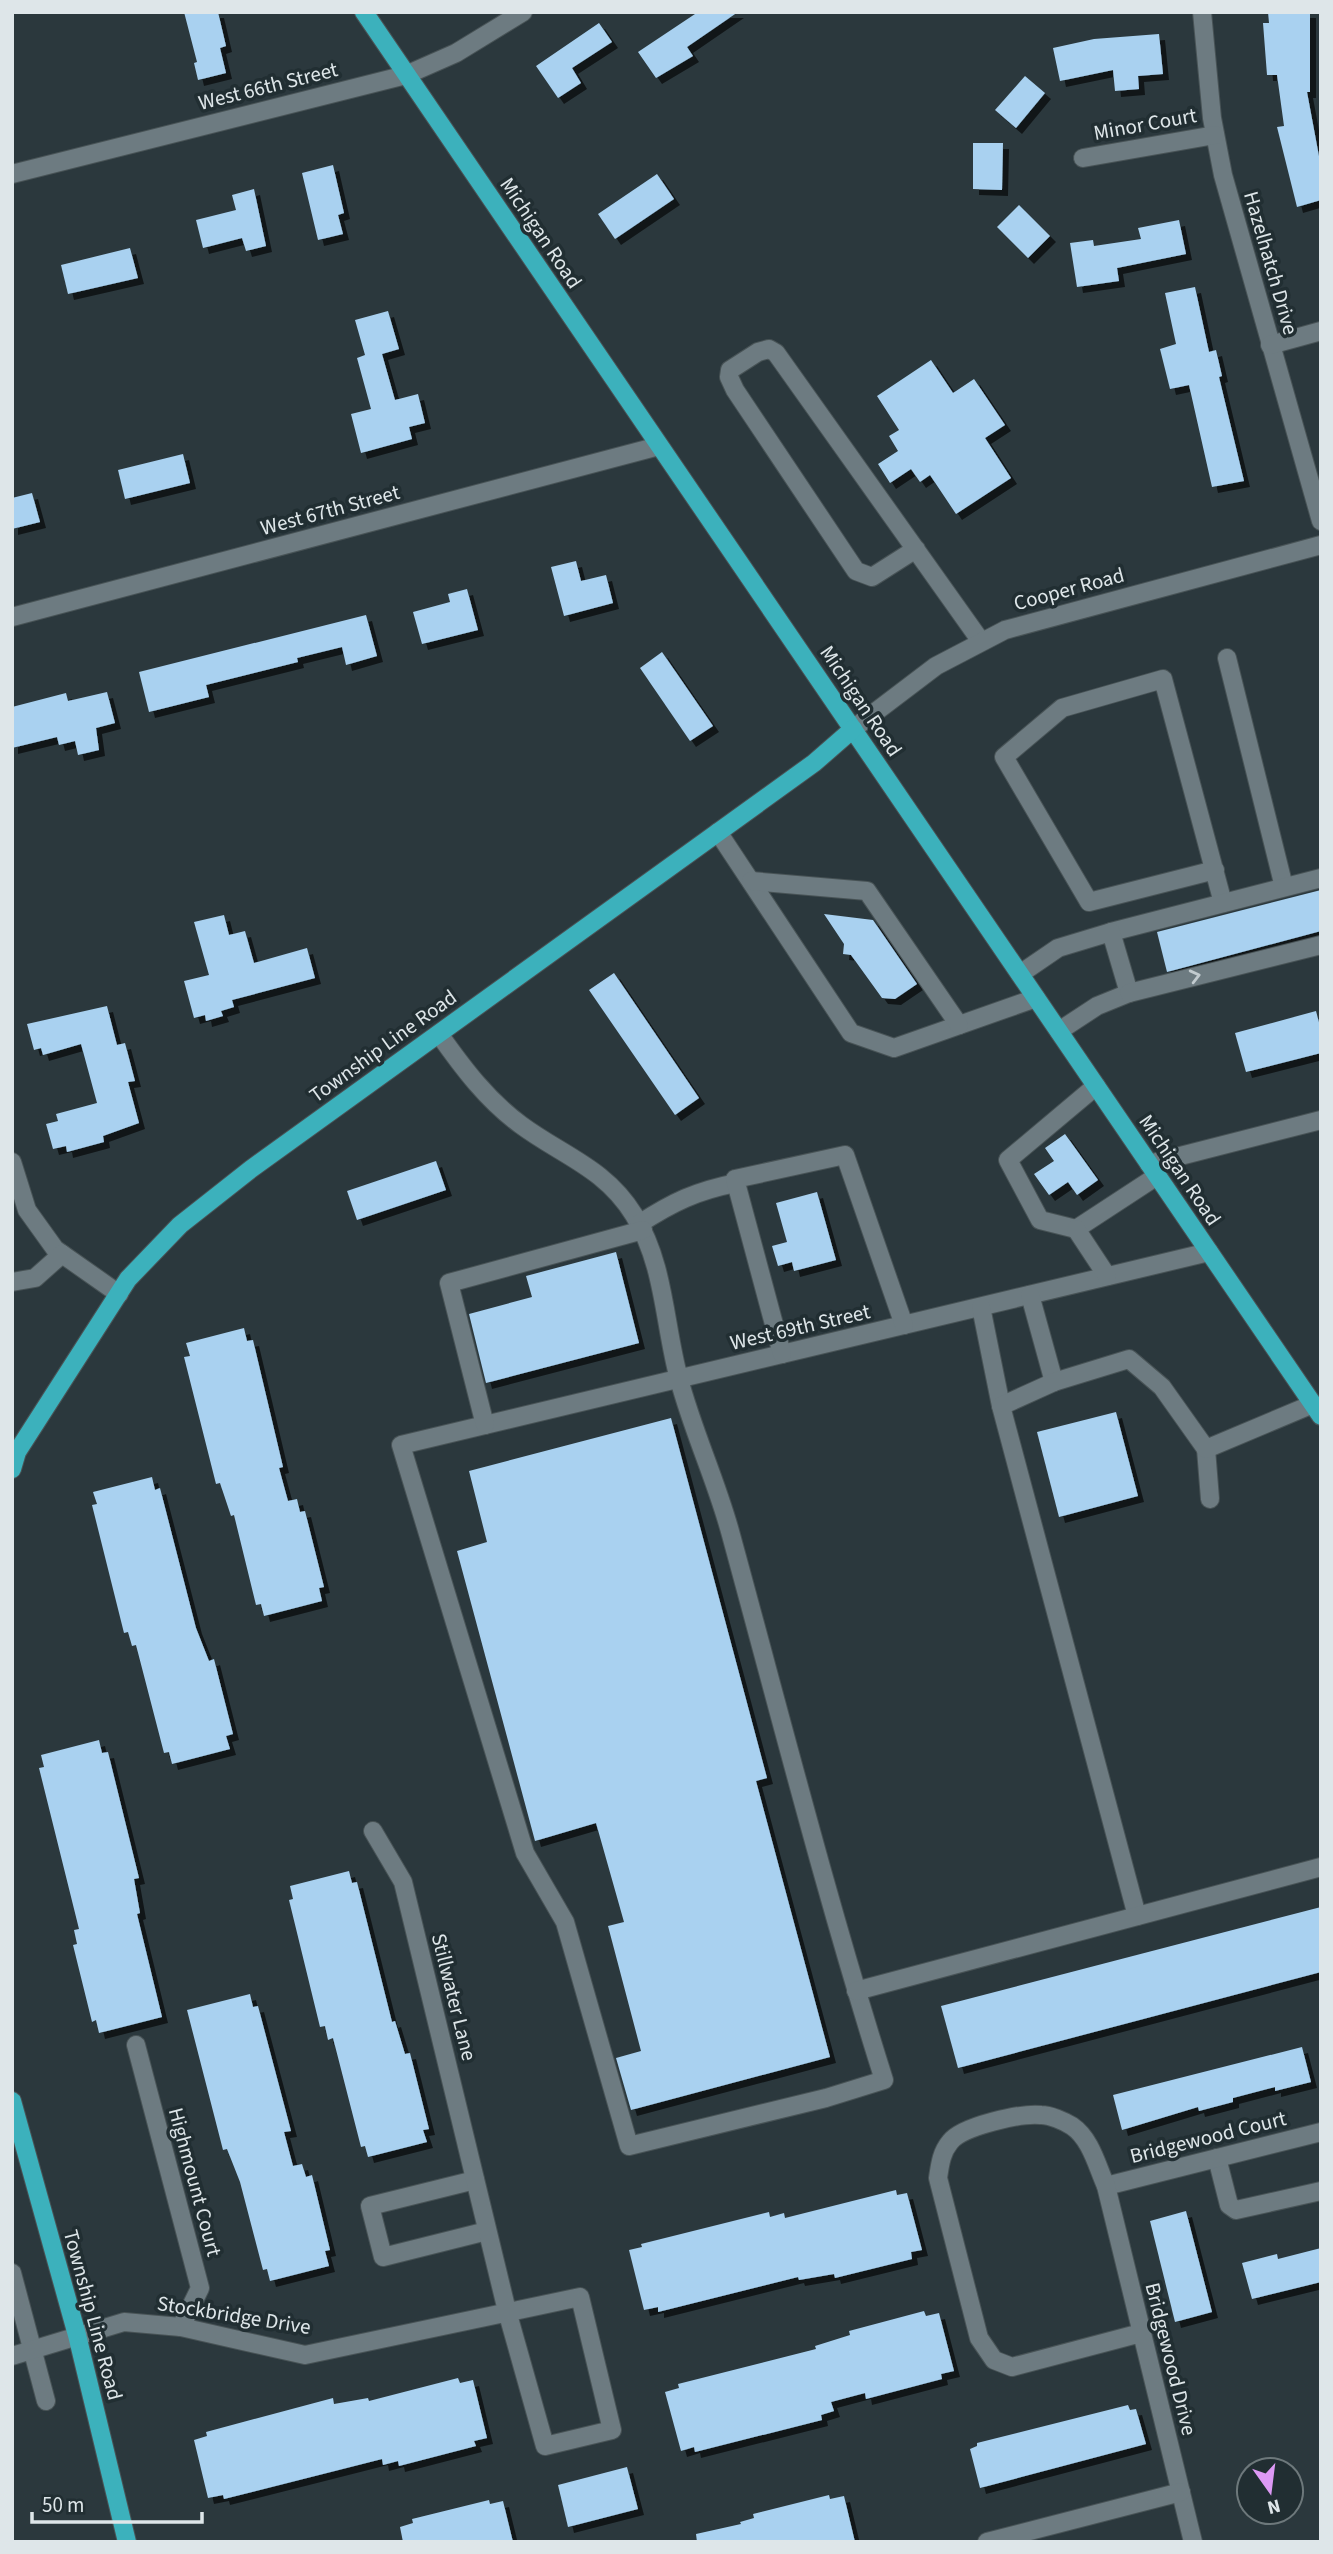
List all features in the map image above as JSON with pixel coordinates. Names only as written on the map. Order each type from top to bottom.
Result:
[{"type":"main road","name":"Michigan Road","points":[[364,12],[1317,1410]]},
{"type":"main road","name":"Township Line Road","points":[[12,1469],[17,1452],[128,1279],[180,1225],[251,1169],[822,757],[853,729]]},
{"type":"main road","name":"Township Line Road","points":[[12,2101],[77,2335],[127,2542]]},
{"type":"street","name":"West 66th Street","points":[[12,174],[406,75],[456,52],[523,12]]},
{"type":"street","name":"Hazelhatch Drive","points":[[1202,12],[1215,135],[1226,188],[1321,521]]},
{"type":"street","name":"Minor Court","points":[[1083,158],[1215,135]]},
{"type":"street","points":[[1270,345],[1321,331]]},
{"type":"street","points":[[916,549],[872,577],[856,571],[735,390],[729,377],[730,370],[758,352],[769,349],[776,353],[916,549],[980,640]]},
{"type":"street","name":"West 67th Street","points":[[12,617],[659,446]]},
{"type":"street","name":"Cooper Road","points":[[853,729],[926,673],[980,640],[1047,617],[1321,545]]},
{"type":"street","points":[[1227,658],[1284,887]]},
{"type":"street","points":[[1215,870],[1089,902],[1004,757],[1062,708],[1163,679],[1215,870],[1223,903]]},
{"type":"street","points":[[718,832],[852,1033],[894,1048],[1036,998]]},
{"type":"street","points":[[1020,974],[1058,948],[1321,878]]},
{"type":"street","points":[[751,881],[867,891],[959,1025]]},
{"type":"street","points":[[1111,932],[1129,993]]},
{"type":"street","points":[[1059,1031],[1097,1006],[1129,993],[1321,945]]},
{"type":"street","points":[[439,1034],[475,1083],[495,1103],[519,1124],[592,1168],[617,1192],[641,1227],[656,1266],[679,1379],[730,1532],[786,1747],[856,1991],[1321,1867]]},
{"type":"street","points":[[1096,1086],[1008,1160],[1040,1220],[1076,1229],[1107,1276]]},
{"type":"street","points":[[1076,1229],[1153,1170],[1321,1120]]},
{"type":"street","points":[[782,1354],[735,1179],[845,1155],[904,1325]]},
{"type":"street","points":[[12,1162],[27,1210],[62,1254],[119,1294]]},
{"type":"street","points":[[485,1425],[449,1283],[641,1227],[670,1203],[698,1191],[736,1183]]},
{"type":"street","name":"West 69th Street","points":[[856,1991],[884,2080],[826,2098],[629,2146],[565,1922],[525,1853],[401,1445],[1209,1252]]},
{"type":"street","points":[[12,1282],[35,1278],[62,1254]]},
{"type":"street","points":[[1030,1295],[1054,1382]]},
{"type":"street","points":[[981,1307],[1001,1406],[1137,1916]]},
{"type":"street","points":[[1001,1406],[1054,1382],[1129,1359],[1163,1387],[1206,1449],[1210,1499]]},
{"type":"street","points":[[1206,1449],[1317,1410]]},
{"type":"street","name":"Stillwater Lane","points":[[373,1831],[403,1882],[507,2311]]},
{"type":"street","name":"Highmount Court","points":[[136,2045],[200,2288],[181,2327]]},
{"type":"street","name":"Bridgewood Drive","points":[[1140,2333],[1012,2367],[993,2360],[979,2338],[938,2178],[941,2158],[950,2141],[969,2129],[1024,2115],[1044,2115],[1072,2126],[1087,2141],[1106,2186],[1193,2542]]},
{"type":"street","name":"Bridgewood Court","points":[[1106,2186],[1321,2132]]},
{"type":"street","points":[[1217,2158],[1229,2205],[1236,2210],[1321,2191]]},
{"type":"street","points":[[475,2180],[370,2206],[383,2257],[487,2231]]},
{"type":"street","points":[[12,2273],[46,2401]]},
{"type":"street","name":"Stockbridge Drive","points":[[12,2356],[124,2322],[181,2327],[305,2355],[507,2311],[580,2297],[612,2430],[545,2446],[507,2311]]},
{"type":"street","points":[[987,2542],[1181,2492]]},
{"type":"building","points":[[184,12],[218,12],[226,46],[220,48],[226,73],[198,80],[194,63],[197,62]]},
{"type":"building","points":[[698,12],[738,12],[687,47],[693,56],[656,78],[638,52]]},
{"type":"building","points":[[1268,12],[1310,12],[1310,92],[1307,92],[1321,167],[1321,200],[1297,207],[1277,127],[1284,126],[1277,75],[1267,75],[1263,23],[1269,23]]},
{"type":"building","points":[[599,23],[612,42],[572,68],[581,83],[558,98],[536,66]]},
{"type":"building","points":[[1159,34],[1163,74],[1138,76],[1139,89],[1115,91],[1113,70],[1060,81],[1053,48],[1094,39]]},
{"type":"building","points":[[1025,76],[1045,93],[1016,128],[995,110]]},
{"type":"building","points":[[973,143],[1003,143],[1002,190],[973,189]]},
{"type":"building","points":[[333,165],[344,213],[338,215],[343,234],[318,240],[302,173]]},
{"type":"building","points":[[657,174],[674,199],[615,239],[598,214]]},
{"type":"building","points":[[254,189],[266,246],[246,251],[242,238],[203,248],[196,220],[236,210],[232,195]]},
{"type":"building","points":[[1019,205],[1050,236],[1028,258],[997,227]]},
{"type":"building","points":[[1179,220],[1186,254],[1117,268],[1119,281],[1077,287],[1070,243],[1093,240],[1094,246],[1141,239],[1138,228]]},
{"type":"building","points":[[130,248],[138,278],[68,294],[61,265]]},
{"type":"building","points":[[1195,287],[1209,352],[1216,350],[1222,376],[1219,377],[1244,481],[1212,487],[1189,385],[1170,389],[1160,349],[1176,344],[1165,293]]},
{"type":"building","points":[[388,311],[399,349],[382,354],[395,400],[418,394],[425,423],[409,427],[412,439],[361,453],[351,414],[371,409],[357,358],[365,355],[355,320]]},
{"type":"building","points":[[931,360],[953,393],[974,379],[1005,425],[985,438],[1011,478],[956,514],[930,475],[920,482],[911,469],[890,483],[878,464],[898,451],[889,436],[899,430],[877,396]]},
{"type":"building","points":[[183,454],[190,483],[125,499],[118,470]]},
{"type":"building","points":[[32,493],[40,522],[12,529],[12,498]]},
{"type":"building","points":[[576,561],[581,581],[606,575],[613,603],[564,616],[551,567]]},
{"type":"building","points":[[467,589],[478,630],[422,644],[413,612],[450,602],[448,594]]},
{"type":"building","points":[[366,615],[377,656],[346,665],[342,647],[297,658],[298,662],[206,685],[209,697],[149,712],[139,672]]},
{"type":"building","points":[[662,652],[713,726],[690,741],[640,668]]},
{"type":"building","points":[[107,692],[115,723],[96,728],[99,750],[78,755],[75,741],[59,745],[57,737],[12,748],[12,707],[66,693],[68,701]]},
{"type":"building","points":[[1321,890],[1321,931],[1167,972],[1157,932]]},
{"type":"building","points":[[824,914],[873,920],[917,984],[895,999],[882,998],[851,955],[843,954],[844,944]]},
{"type":"building","points":[[224,915],[229,935],[245,931],[254,963],[307,948],[315,978],[232,1000],[234,1007],[221,1011],[223,1016],[206,1021],[205,1015],[194,1018],[184,981],[209,975],[194,922]]},
{"type":"building","points":[[614,973],[699,1098],[675,1115],[589,990]]},
{"type":"building","points":[[107,1006],[117,1045],[125,1043],[135,1081],[128,1082],[139,1123],[103,1136],[104,1142],[67,1152],[66,1146],[53,1149],[46,1124],[58,1121],[56,1114],[97,1103],[81,1044],[43,1055],[41,1048],[34,1050],[27,1024]]},
{"type":"building","points":[[1316,1011],[1321,1030],[1321,1053],[1246,1072],[1235,1033]]},
{"type":"building","points":[[1065,1134],[1098,1180],[1077,1195],[1068,1182],[1049,1195],[1034,1174],[1054,1161],[1045,1148]]},
{"type":"building","points":[[436,1161],[446,1190],[357,1220],[347,1191]]},
{"type":"building","points":[[817,1192],[836,1260],[794,1271],[792,1262],[778,1266],[772,1246],[787,1242],[776,1203]]},
{"type":"building","points":[[616,1252],[639,1343],[486,1383],[469,1314],[532,1297],[526,1276]]},
{"type":"building","points":[[244,1328],[247,1341],[253,1340],[283,1467],[279,1468],[288,1501],[297,1499],[300,1512],[305,1511],[324,1587],[319,1588],[322,1601],[264,1616],[261,1604],[256,1605],[234,1515],[231,1516],[220,1483],[216,1484],[184,1357],[190,1356],[186,1343]]},
{"type":"building","points":[[1116,1412],[1138,1496],[1059,1517],[1037,1432]]},
{"type":"building","points":[[671,1418],[767,1778],[756,1781],[830,2057],[631,2110],[616,2058],[641,2051],[608,1926],[624,1922],[596,1823],[535,1841],[457,1551],[487,1542],[469,1471]]},
{"type":"building","points":[[152,1477],[155,1490],[160,1488],[196,1628],[209,1661],[214,1659],[233,1734],[226,1736],[230,1749],[172,1764],[169,1752],[164,1753],[136,1645],[132,1646],[128,1632],[124,1633],[92,1505],[97,1504],[93,1492]]},
{"type":"building","points":[[99,1740],[102,1753],[108,1752],[139,1878],[134,1879],[140,1913],[137,1914],[162,2017],[99,2033],[96,2020],[92,2022],[73,1945],[77,1944],[74,1930],[79,1929],[39,1768],[44,1767],[41,1755]]},
{"type":"building","points":[[349,1871],[352,1883],[357,1882],[392,2022],[395,2021],[405,2054],[410,2053],[429,2129],[423,2130],[427,2142],[368,2157],[365,2146],[361,2147],[333,2038],[328,2040],[325,2026],[320,2027],[289,1900],[293,1899],[290,1886]]},
{"type":"building","points":[[1321,1907],[1321,1972],[958,2068],[941,2006]]},
{"type":"building","points":[[250,1994],[253,2007],[258,2006],[291,2131],[284,2132],[293,2166],[302,2164],[306,2177],[312,2175],[330,2250],[325,2251],[329,2266],[270,2281],[267,2269],[263,2270],[240,2182],[227,2149],[223,2150],[187,2010]]},
{"type":"building","points":[[1302,2047],[1311,2082],[1275,2091],[1275,2087],[1233,2098],[1233,2102],[1199,2111],[1198,2107],[1122,2130],[1113,2095]]},
{"type":"building","points":[[896,2190],[897,2195],[907,2193],[922,2250],[911,2252],[912,2259],[835,2278],[834,2274],[799,2280],[798,2277],[658,2312],[658,2307],[644,2310],[629,2250],[642,2247],[641,2244],[769,2212],[770,2217],[784,2213],[785,2218]]},
{"type":"building","points":[[1186,2211],[1212,2312],[1175,2322],[1150,2221]]},
{"type":"building","points":[[1321,2248],[1321,2282],[1252,2299],[1242,2263],[1277,2254],[1278,2259]]},
{"type":"building","points":[[924,2311],[926,2316],[939,2313],[954,2371],[941,2374],[942,2379],[866,2399],[865,2393],[831,2402],[834,2411],[821,2415],[822,2420],[695,2452],[694,2447],[681,2451],[665,2392],[679,2388],[678,2384],[816,2349],[815,2346],[850,2335],[849,2331]]},
{"type":"building","points":[[458,2378],[460,2383],[473,2380],[487,2438],[474,2441],[476,2446],[399,2466],[398,2461],[383,2465],[382,2459],[224,2499],[223,2495],[208,2498],[194,2440],[207,2436],[206,2432],[333,2398],[334,2404],[368,2398],[369,2401]]},
{"type":"building","points":[[1128,2405],[1130,2410],[1136,2409],[1146,2444],[980,2488],[970,2449],[977,2446],[977,2443]]},
{"type":"building","points":[[627,2467],[638,2509],[568,2527],[558,2485]]},
{"type":"building","points":[[829,2495],[830,2499],[844,2496],[855,2542],[697,2542],[696,2534],[741,2524],[740,2522],[754,2518],[753,2514]]},
{"type":"building","points":[[489,2500],[490,2504],[503,2501],[513,2542],[403,2542],[400,2527],[413,2523],[412,2519]]}]
